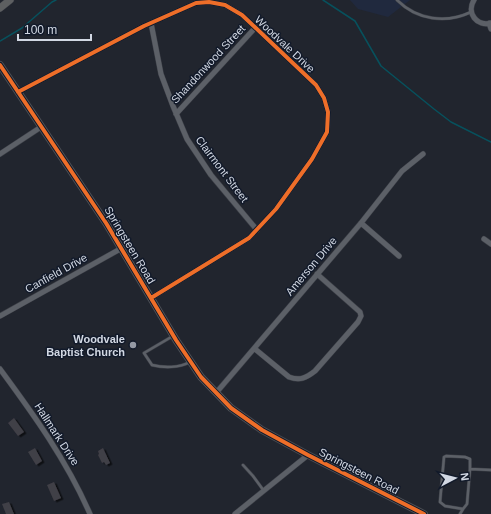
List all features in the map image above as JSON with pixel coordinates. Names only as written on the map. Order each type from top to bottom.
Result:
[{"type":"street","points":[[0,8],[10,0]]},
{"type":"street","points":[[474,0],[471,8],[473,17],[480,23],[490,23],[491,29]]},
{"type":"street","name":"Woodvale Drive","points":[[18,92],[151,23],[196,3],[209,2],[224,5],[242,15],[316,85],[324,98],[328,112],[327,132],[312,159],[276,209],[248,238],[151,298]]},
{"type":"street","name":"Clairmont Street","points":[[151,23],[162,74],[176,114],[187,139],[211,175],[257,230]]},
{"type":"street","name":"Shandonwood Street","points":[[176,114],[255,28]]},
{"type":"street","name":"Springsteen Road","points":[[0,65],[106,222],[173,336],[201,378],[242,417],[262,430],[424,514]]},
{"type":"street","points":[[0,154],[41,127]]},
{"type":"street","name":"Amerson Drive","points":[[216,393],[361,223],[402,171],[423,154]]},
{"type":"street","points":[[361,223],[398,256]]},
{"type":"street","points":[[484,239],[491,244]]},
{"type":"street","name":"Canfield Drive","points":[[0,316],[122,248]]},
{"type":"street","points":[[255,349],[289,377],[302,379],[308,377],[315,371],[358,322],[361,316],[360,312],[317,274]]},
{"type":"street","name":"Hallmark Drive","points":[[0,369],[42,426],[80,491],[90,514]]},
{"type":"street","points":[[235,514],[308,455]]},
{"type":"lane","points":[[397,0],[410,10],[425,17],[448,20],[471,12]]},
{"type":"lane","points":[[173,336],[144,353],[152,365],[160,367],[184,365],[190,362]]},
{"type":"lane","points":[[460,514],[467,504],[470,461],[468,458],[446,456],[443,459],[440,502],[445,506],[463,509]]},
{"type":"lane","points":[[243,465],[264,491]]},
{"type":"lane","points":[[470,468],[491,470]]},
{"type":"shaded area","points":[[350,0],[410,0],[388,17],[358,9]]},
{"type":"building","points":[[14,418],[24,432],[18,436],[8,423]]},
{"type":"building","points":[[35,448],[42,461],[36,465],[28,452]]},
{"type":"building","points":[[103,448],[110,463],[106,465],[104,462],[102,463],[98,455],[98,451]]},
{"type":"building","points":[[54,482],[61,498],[54,501],[47,485]]},
{"type":"building","points":[[9,502],[14,514],[6,514],[2,504]]},
{"type":"waterway","points":[[0,41],[22,28],[56,0]]},
{"type":"waterway","points":[[323,0],[355,21],[381,66],[451,122],[491,142]]},
{"type":"cycle path","points":[[18,92],[144,26],[196,3],[209,2],[225,5],[242,15],[316,85],[324,98],[328,112],[327,132],[312,159],[276,209],[249,238],[151,298]]},
{"type":"cycle path","points":[[0,65],[106,223],[176,340],[201,377],[231,408],[262,430],[424,514]]},
{"type":"place","name":"Woodvale Baptist Church","points":[[133,345]]}]
